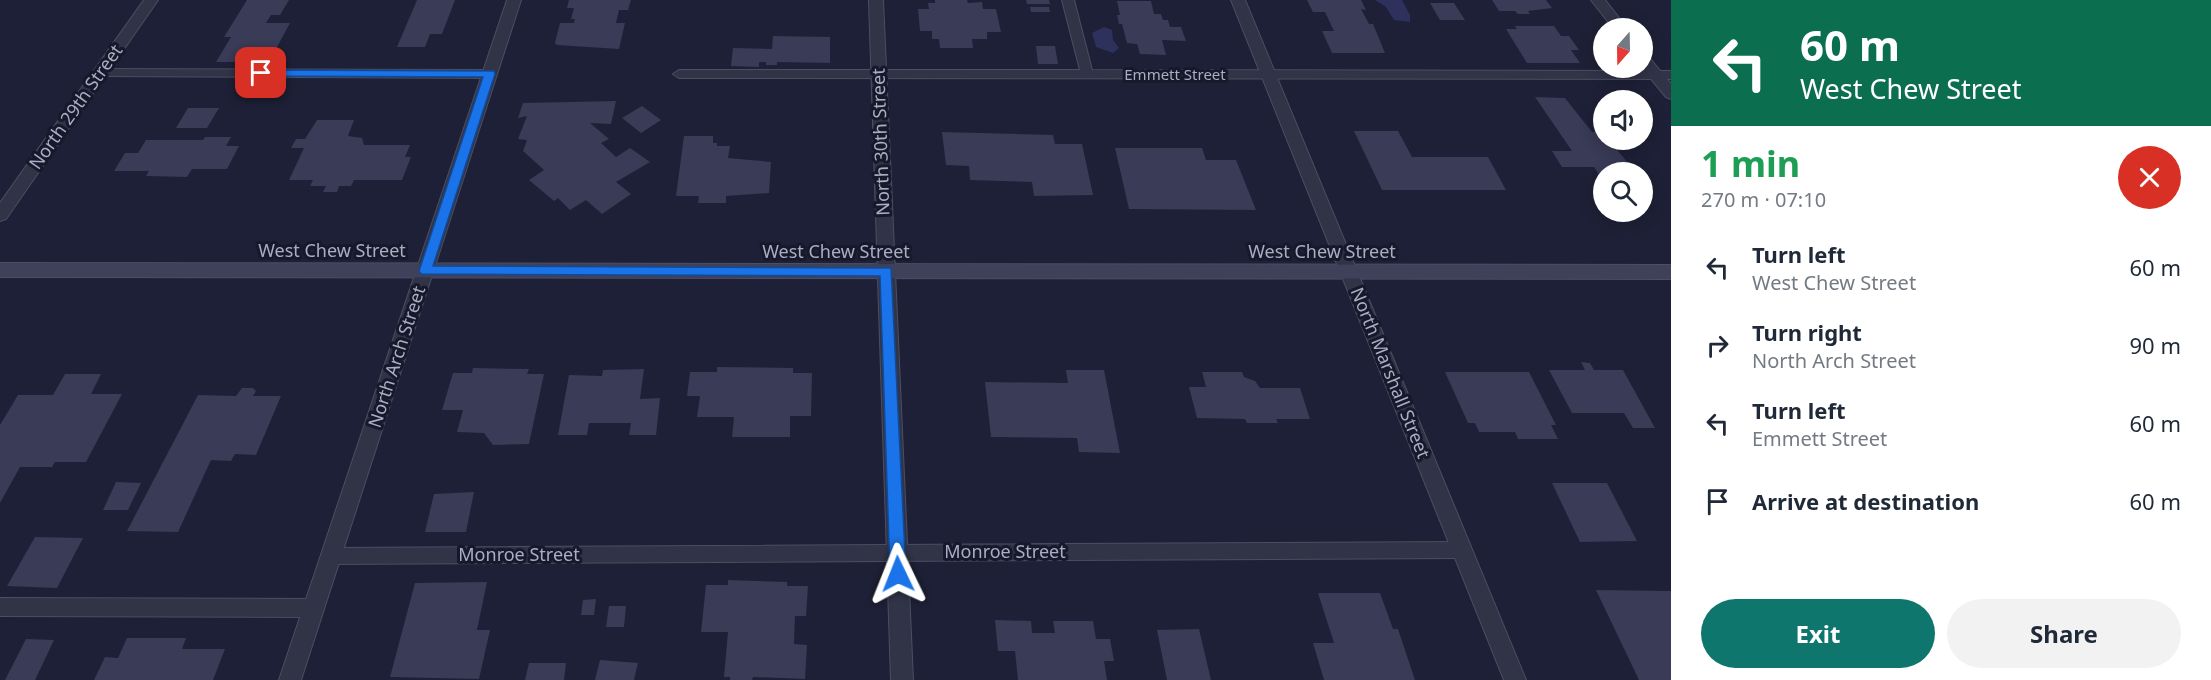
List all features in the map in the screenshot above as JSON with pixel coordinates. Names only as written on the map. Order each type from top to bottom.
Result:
[{"type":"street","name":"North 29th Street","points":[[0,214],[151,0]]},
{"type":"street","name":"North Arch Street","points":[[290,680],[514,0]]},
{"type":"street","name":"North 30th Street","points":[[876,0],[902,680]]},
{"type":"street","name":"North Marshall Street","points":[[1238,0],[1515,680]]},
{"type":"street","points":[[1598,0],[1612,18]]},
{"type":"street","points":[[1664,75],[1671,94]]},
{"type":"street","name":"West Chew Street","points":[[0,270],[1671,272]]},
{"type":"lane","points":[[1068,0],[1087,75]]},
{"type":"lane","points":[[100,73],[490,74]]},
{"type":"lane","name":"Emmett Street","points":[[679,74],[1664,75]]},
{"type":"lane","name":"Monroe Street","points":[[331,556],[1462,550]]},
{"type":"lane","points":[[0,607],[314,608]]},
{"type":"water","points":[[1375,0],[1402,0],[1410,15],[1410,22],[1394,20],[1386,7]]},
{"type":"water","points":[[1104,27],[1112,30],[1113,40],[1119,48],[1113,53],[1096,47],[1092,33]]},
{"type":"building","points":[[247,0],[289,0],[280,15],[271,15],[266,23],[290,23],[269,62],[216,62],[231,37],[224,37]]},
{"type":"building","points":[[417,0],[455,0],[442,34],[430,34],[425,47],[397,47]]},
{"type":"building","points":[[569,0],[631,0],[628,10],[619,10],[616,23],[625,23],[619,49],[557,45],[555,43],[560,23],[574,23],[575,19],[571,19],[574,8],[567,8]]},
{"type":"building","points":[[935,0],[982,2],[983,9],[996,9],[1001,32],[987,32],[987,39],[972,39],[973,48],[940,48],[939,39],[932,39],[932,31],[920,31],[918,9],[929,9],[928,3],[935,3]]},
{"type":"building","points":[[1026,0],[1049,0],[1050,4],[1027,4]]},
{"type":"building","points":[[1307,0],[1361,0],[1366,10],[1361,9],[1369,24],[1373,24],[1385,53],[1332,53],[1322,31],[1334,31],[1325,12],[1313,12]]},
{"type":"building","points":[[1492,0],[1546,0],[1552,8],[1528,11],[1530,14],[1518,14],[1515,11],[1499,11]]},
{"type":"building","points":[[1117,1],[1151,1],[1154,14],[1161,14],[1163,20],[1168,20],[1170,27],[1181,27],[1186,41],[1162,40],[1166,55],[1140,54],[1137,44],[1127,43],[1122,24],[1119,24]]},
{"type":"building","points":[[1430,3],[1454,3],[1465,20],[1440,20]]},
{"type":"building","points":[[1030,7],[1049,7],[1050,12],[1031,12]]},
{"type":"building","points":[[1515,26],[1554,26],[1561,36],[1569,36],[1579,50],[1571,50],[1580,63],[1527,63],[1506,29],[1517,29]]},
{"type":"building","points":[[773,36],[830,37],[830,63],[777,62],[777,65],[766,65],[766,62],[759,62],[759,67],[731,66],[733,48],[772,49]]},
{"type":"building","points":[[1036,46],[1055,46],[1058,64],[1038,64]]},
{"type":"building","points":[[1535,97],[1565,98],[1593,132],[1593,150],[1617,150],[1627,162],[1593,162],[1593,167],[1562,167],[1552,151],[1572,151]]},
{"type":"building","points":[[616,101],[611,124],[590,123],[609,139],[601,143],[616,157],[630,148],[650,162],[616,182],[631,194],[602,214],[586,200],[570,210],[558,198],[554,201],[529,180],[544,170],[523,151],[527,140],[518,139],[527,116],[518,118],[523,103]]},
{"type":"building","points":[[642,106],[661,120],[641,133],[622,118]]},
{"type":"building","points":[[188,108],[219,108],[207,128],[176,128]]},
{"type":"building","points":[[317,120],[354,120],[348,136],[362,138],[364,145],[410,145],[405,157],[411,157],[402,180],[354,180],[351,186],[339,186],[337,192],[323,192],[326,186],[310,186],[313,180],[289,180],[304,148],[291,148],[296,139],[305,139]]},
{"type":"building","points":[[1354,131],[1398,131],[1412,157],[1488,157],[1506,190],[1382,190]]},
{"type":"building","points":[[942,132],[1053,135],[1055,144],[1082,144],[1093,195],[1034,196],[1032,182],[970,180],[969,166],[946,165]]},
{"type":"building","points":[[684,136],[713,136],[713,143],[717,143],[717,146],[730,146],[728,158],[771,162],[769,193],[726,196],[726,203],[698,203],[699,196],[676,196]]},
{"type":"building","points":[[205,137],[231,137],[226,146],[239,146],[227,169],[192,169],[187,177],[146,176],[149,171],[114,171],[125,153],[138,153],[146,140],[203,140]]},
{"type":"building","points":[[1115,148],[1202,148],[1206,160],[1236,160],[1256,210],[1129,209]]},
{"type":"building","points":[[1581,362],[1590,363],[1594,370],[1623,370],[1655,428],[1633,428],[1624,413],[1572,413],[1549,370],[1585,370]]},
{"type":"building","points":[[717,367],[793,368],[793,373],[812,373],[811,416],[790,416],[790,437],[732,437],[734,417],[697,417],[700,396],[687,396],[690,372],[717,372]]},
{"type":"building","points":[[473,368],[529,369],[527,374],[544,374],[529,444],[493,445],[484,433],[457,432],[463,410],[442,410],[453,373],[472,373]]},
{"type":"building","points":[[644,369],[640,399],[660,398],[656,435],[629,435],[631,423],[589,423],[587,435],[558,435],[569,375],[602,376],[603,370]]},
{"type":"building","points":[[1066,370],[1104,370],[1120,453],[1079,452],[1077,438],[991,437],[985,382],[1068,383]]},
{"type":"building","points":[[1202,372],[1242,372],[1244,377],[1255,381],[1260,388],[1300,388],[1310,419],[1276,419],[1278,423],[1247,423],[1245,419],[1197,418],[1189,387],[1206,387]]},
{"type":"building","points":[[1445,372],[1529,372],[1556,425],[1551,425],[1558,439],[1518,439],[1515,432],[1479,432],[1475,423],[1468,423]]},
{"type":"building","points":[[65,374],[101,374],[91,394],[122,394],[86,462],[55,462],[52,467],[20,467],[0,503],[0,425],[18,395],[53,395]]},
{"type":"building","points":[[242,388],[253,388],[256,391],[253,396],[281,396],[256,455],[235,454],[231,461],[211,460],[178,532],[127,531],[198,395],[236,396]]},
{"type":"building","points":[[116,482],[141,483],[128,510],[103,510]]},
{"type":"building","points":[[1552,483],[1607,483],[1637,541],[1580,542]]},
{"type":"building","points":[[474,492],[466,532],[425,532],[434,494]]},
{"type":"building","points":[[35,537],[83,538],[57,588],[7,586]]},
{"type":"building","points":[[728,580],[787,582],[787,586],[808,586],[806,616],[795,616],[794,644],[807,645],[805,679],[753,677],[752,680],[730,680],[730,677],[724,677],[728,632],[701,632],[706,585],[728,585]]},
{"type":"building","points":[[487,582],[477,630],[490,630],[479,679],[390,677],[415,583]]},
{"type":"building","points":[[1596,590],[1671,591],[1671,680],[1639,680]]},
{"type":"building","points":[[1318,593],[1380,593],[1393,629],[1398,629],[1415,680],[1324,680],[1313,643],[1334,643]]},
{"type":"building","points":[[596,599],[594,615],[581,615],[583,600]]},
{"type":"building","points":[[609,606],[626,606],[624,627],[606,627]]},
{"type":"building","points":[[995,620],[1031,621],[1032,633],[1055,633],[1053,621],[1093,621],[1096,639],[1110,639],[1114,661],[1104,661],[1107,680],[1018,680],[1015,651],[998,651]]},
{"type":"building","points":[[1199,629],[1211,680],[1167,680],[1157,630]]},
{"type":"building","points":[[127,638],[186,638],[182,649],[225,649],[213,680],[94,680],[105,657],[118,658]]},
{"type":"building","points":[[26,639],[54,640],[35,680],[5,680]]},
{"type":"building","points":[[600,660],[638,663],[634,680],[595,680]]},
{"type":"building","points":[[529,663],[566,663],[564,680],[525,680]]},
{"type":"route","points":[[261,73],[490,74],[425,271],[887,271],[898,574]]}]
